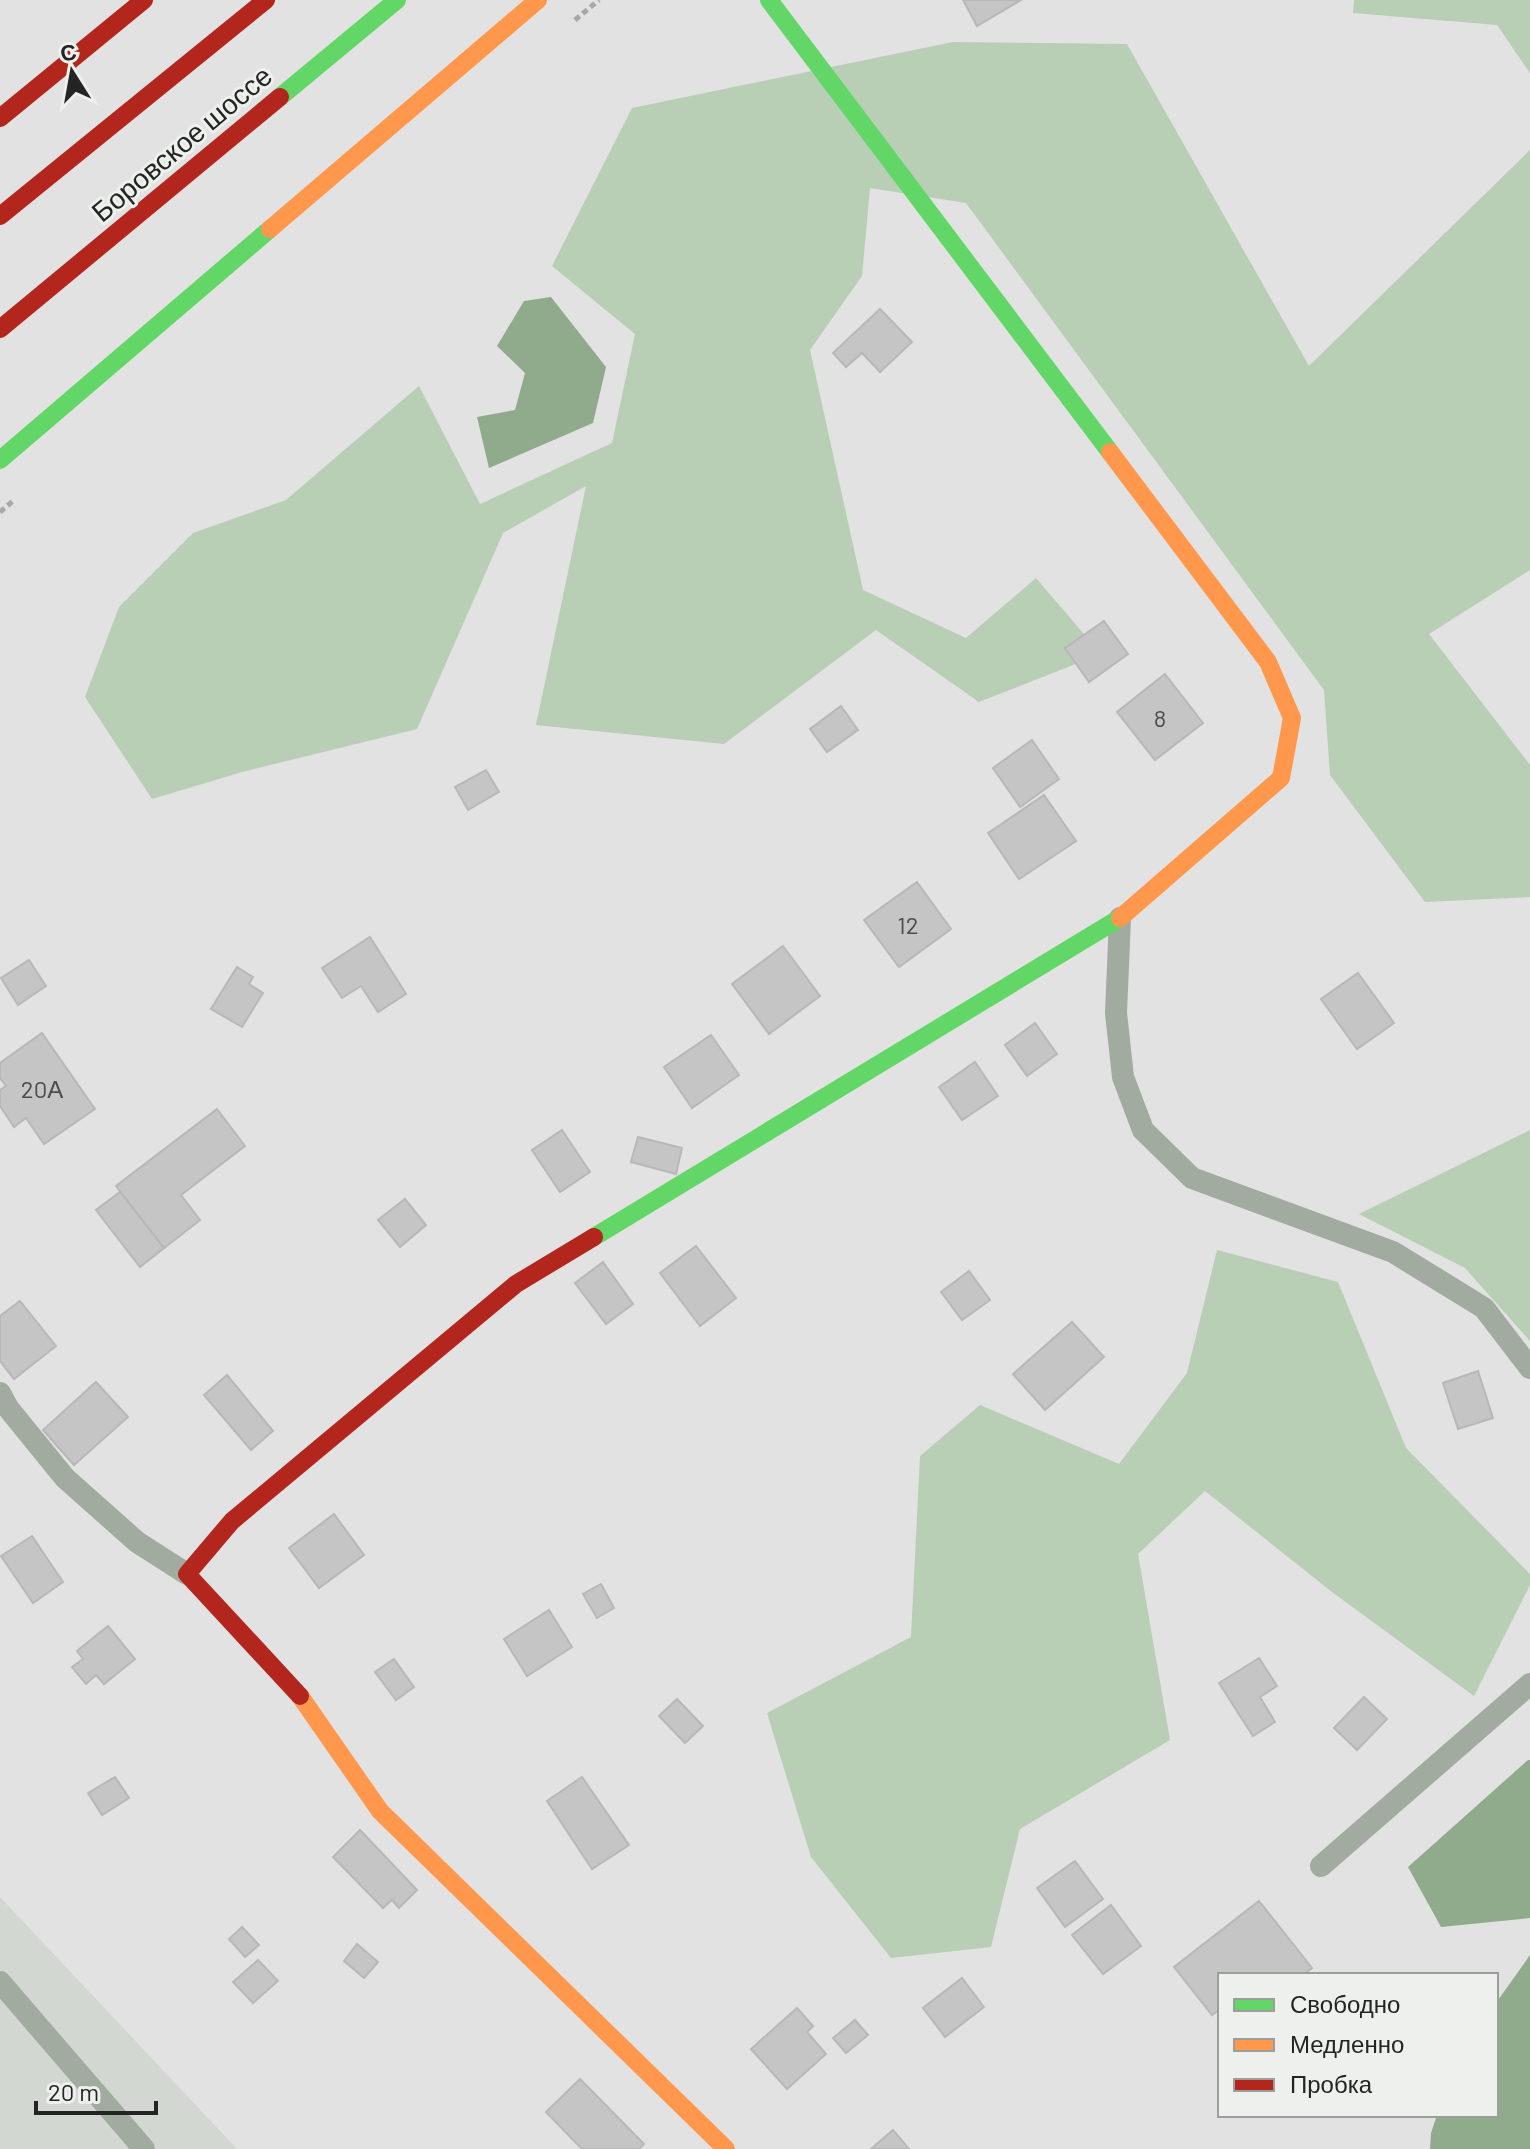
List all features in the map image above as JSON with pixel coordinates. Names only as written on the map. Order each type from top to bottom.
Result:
[{"type":"street","points":[[0,118],[144,0]]},
{"type":"street","name":"Боровское шоссе","points":[[0,216],[266,0]]},
{"type":"street","name":"Боровское шоссе","points":[[0,329],[397,0]]},
{"type":"street","points":[[0,460],[538,0]]},
{"type":"street","points":[[726,2149],[380,1811],[299,1695],[187,1574],[232,1521],[516,1284],[1120,918],[1281,778],[1292,718],[1268,662],[769,0]]},
{"type":"lane","points":[[1120,918],[1116,1013],[1123,1077],[1143,1130],[1192,1178],[1393,1252],[1484,1308],[1530,1368]]},
{"type":"lane","points":[[0,1393],[8,1408],[65,1478],[137,1542],[187,1574]]},
{"type":"lane","points":[[1321,1866],[1530,1684]]},
{"type":"lane","points":[[0,1982],[144,2149]]},
{"type":"shaded area","points":[[1354,0],[1530,0],[1530,73],[1497,25],[1353,13]]},
{"type":"shaded area","points":[[953,42],[1127,44],[1309,366],[1530,150],[1530,570],[1429,634],[1530,765],[1530,897],[1425,902],[1330,775],[1324,690],[966,203],[870,188],[862,276],[810,350],[863,590],[966,638],[1036,578],[1101,654],[979,702],[876,630],[724,744],[536,725],[586,486],[503,533],[417,729],[242,772],[152,799],[85,697],[119,607],[193,533],[286,500],[419,386],[480,504],[612,443],[635,334],[552,266],[632,108]]},
{"type":"shaded area","points":[[551,297],[606,367],[593,423],[489,468],[477,417],[515,410],[525,373],[497,346],[524,301]]},
{"type":"shaded area","points":[[1530,1130],[1530,1341],[1465,1268],[1359,1214]]},
{"type":"shaded area","points":[[1217,1250],[1338,1282],[1406,1448],[1530,1574],[1530,1585],[1474,1696],[1332,1592],[1205,1491],[1138,1554],[1170,1740],[1020,1829],[991,1947],[891,1958],[811,1857],[767,1713],[911,1637],[920,1456],[980,1405],[1119,1464],[1187,1373]]},
{"type":"shaded area","points":[[1528,1760],[1530,1918],[1441,1927],[1408,1867]]},
{"type":"shaded area","points":[[0,1897],[237,2149],[0,2149]]},
{"type":"shaded area","points":[[1530,1955],[1530,2149],[1430,2149],[1436,2117],[1498,2117],[1498,2000]]},
{"type":"building","points":[[963,0],[1021,0],[977,26]]},
{"type":"building","points":[[880,309],[912,342],[880,372],[862,353],[846,367],[833,353]]},
{"type":"building","points":[[1104,621],[1128,654],[1089,682],[1065,648]]},
{"type":"building","points":[[1165,674],[1203,723],[1155,760],[1117,712]]},
{"type":"building","points":[[841,706],[858,730],[827,752],[810,729]]},
{"type":"building","points":[[1032,740],[1059,779],[1020,807],[993,768]]},
{"type":"building","points":[[486,770],[499,792],[468,810],[455,787]]},
{"type":"building","points":[[1044,795],[1076,841],[1019,879],[988,833]]},
{"type":"building","points":[[917,882],[951,929],[899,967],[864,920]]},
{"type":"building","points":[[370,937],[406,994],[378,1012],[361,986],[342,998],[322,968]]},
{"type":"building","points":[[783,946],[820,996],[769,1034],[732,984]]},
{"type":"building","points":[[29,960],[46,986],[18,1005],[1,978]]},
{"type":"building","points":[[237,967],[253,977],[249,984],[263,993],[242,1027],[211,1009]]},
{"type":"building","points":[[1358,973],[1394,1023],[1357,1049],[1321,999]]},
{"type":"building","points":[[1035,1023],[1057,1054],[1027,1076],[1005,1045]]},
{"type":"building","points":[[42,1033],[95,1109],[44,1144],[26,1118],[14,1127],[0,1106],[0,1090],[6,1086],[0,1078],[0,1063]]},
{"type":"building","points":[[711,1035],[739,1075],[692,1108],[664,1067]]},
{"type":"building","points":[[975,1062],[998,1096],[962,1120],[939,1087]]},
{"type":"building","points":[[217,1109],[245,1146],[181,1195],[200,1220],[164,1248],[116,1186]]},
{"type":"building","points":[[562,1130],[590,1172],[560,1192],[532,1150]]},
{"type":"building","points":[[638,1137],[682,1148],[676,1174],[631,1162]]},
{"type":"building","points":[[120,1192],[164,1248],[140,1267],[96,1210]]},
{"type":"building","points":[[405,1199],[426,1225],[400,1247],[378,1220]]},
{"type":"building","points":[[696,1246],[736,1298],[700,1326],[660,1273]]},
{"type":"building","points":[[603,1262],[633,1304],[606,1324],[575,1283]]},
{"type":"building","points":[[969,1271],[990,1300],[962,1320],[941,1292]]},
{"type":"building","points":[[20,1301],[56,1346],[14,1379],[0,1361],[0,1316]]},
{"type":"building","points":[[1072,1322],[1104,1357],[1045,1410],[1013,1374]]},
{"type":"building","points":[[1478,1371],[1493,1418],[1458,1429],[1443,1383]]},
{"type":"building","points":[[227,1375],[273,1431],[251,1450],[204,1395]]},
{"type":"building","points":[[96,1382],[128,1417],[74,1465],[43,1430]]},
{"type":"building","points":[[334,1514],[364,1555],[319,1588],[289,1548]]},
{"type":"building","points":[[32,1536],[63,1582],[33,1603],[1,1556]]},
{"type":"building","points":[[601,1584],[614,1608],[597,1618],[583,1594]]},
{"type":"building","points":[[549,1610],[572,1647],[527,1676],[504,1639]]},
{"type":"building","points":[[108,1626],[135,1659],[104,1684],[96,1675],[86,1684],[72,1667],[83,1659],[77,1651]]},
{"type":"building","points":[[1259,1658],[1277,1686],[1260,1697],[1275,1722],[1253,1736],[1219,1683]]},
{"type":"building","points":[[394,1659],[414,1687],[396,1700],[375,1672]]},
{"type":"building","points":[[1364,1697],[1387,1719],[1357,1750],[1334,1728]]},
{"type":"building","points":[[677,1699],[703,1726],[685,1743],[659,1716]]},
{"type":"building","points":[[115,1777],[129,1798],[102,1815],[88,1793]]},
{"type":"building","points":[[582,1777],[629,1845],[592,1869],[547,1801]]},
{"type":"building","points":[[360,1830],[417,1890],[399,1908],[392,1900],[383,1908],[333,1857]]},
{"type":"building","points":[[1075,1861],[1103,1899],[1065,1927],[1037,1888]]},
{"type":"building","points":[[1259,1901],[1312,1968],[1306,1973],[1218,1973],[1218,2010],[1212,2015],[1174,1967]]},
{"type":"building","points":[[1111,1905],[1141,1946],[1103,1974],[1072,1935]]},
{"type":"building","points":[[242,1927],[259,1945],[245,1957],[229,1939]]},
{"type":"building","points":[[357,1944],[378,1962],[364,1978],[344,1961]]},
{"type":"building","points":[[258,1960],[278,1981],[253,2003],[233,1982]]},
{"type":"building","points":[[962,1978],[984,2007],[945,2037],[923,2008]]},
{"type":"building","points":[[797,2008],[813,2026],[807,2032],[826,2054],[787,2089],[751,2049]]},
{"type":"building","points":[[855,2020],[868,2035],[846,2053],[833,2038]]},
{"type":"building","points":[[580,2079],[644,2144],[639,2149],[582,2149],[546,2112]]},
{"type":"building","points":[[893,2130],[909,2149],[871,2149]]},
{"type":"traffic: fast","points":[[280,97],[397,0]]},
{"type":"traffic: fast","points":[[769,0],[1110,452]]},
{"type":"traffic: fast","points":[[0,460],[270,229]]},
{"type":"traffic: fast","points":[[594,1237],[1120,918]]},
{"type":"traffic: slow","points":[[270,229],[538,0]]},
{"type":"traffic: slow","points":[[1110,452],[1268,662],[1292,718],[1281,778],[1120,918]]},
{"type":"traffic: slow","points":[[300,1696],[380,1811],[726,2149]]},
{"type":"traffic: jam","points":[[0,118],[144,0]]},
{"type":"traffic: jam","points":[[0,216],[266,0]]},
{"type":"traffic: jam","points":[[0,329],[280,97]]},
{"type":"traffic: jam","points":[[300,1696],[187,1574],[232,1521],[516,1284],[594,1237]]}]
